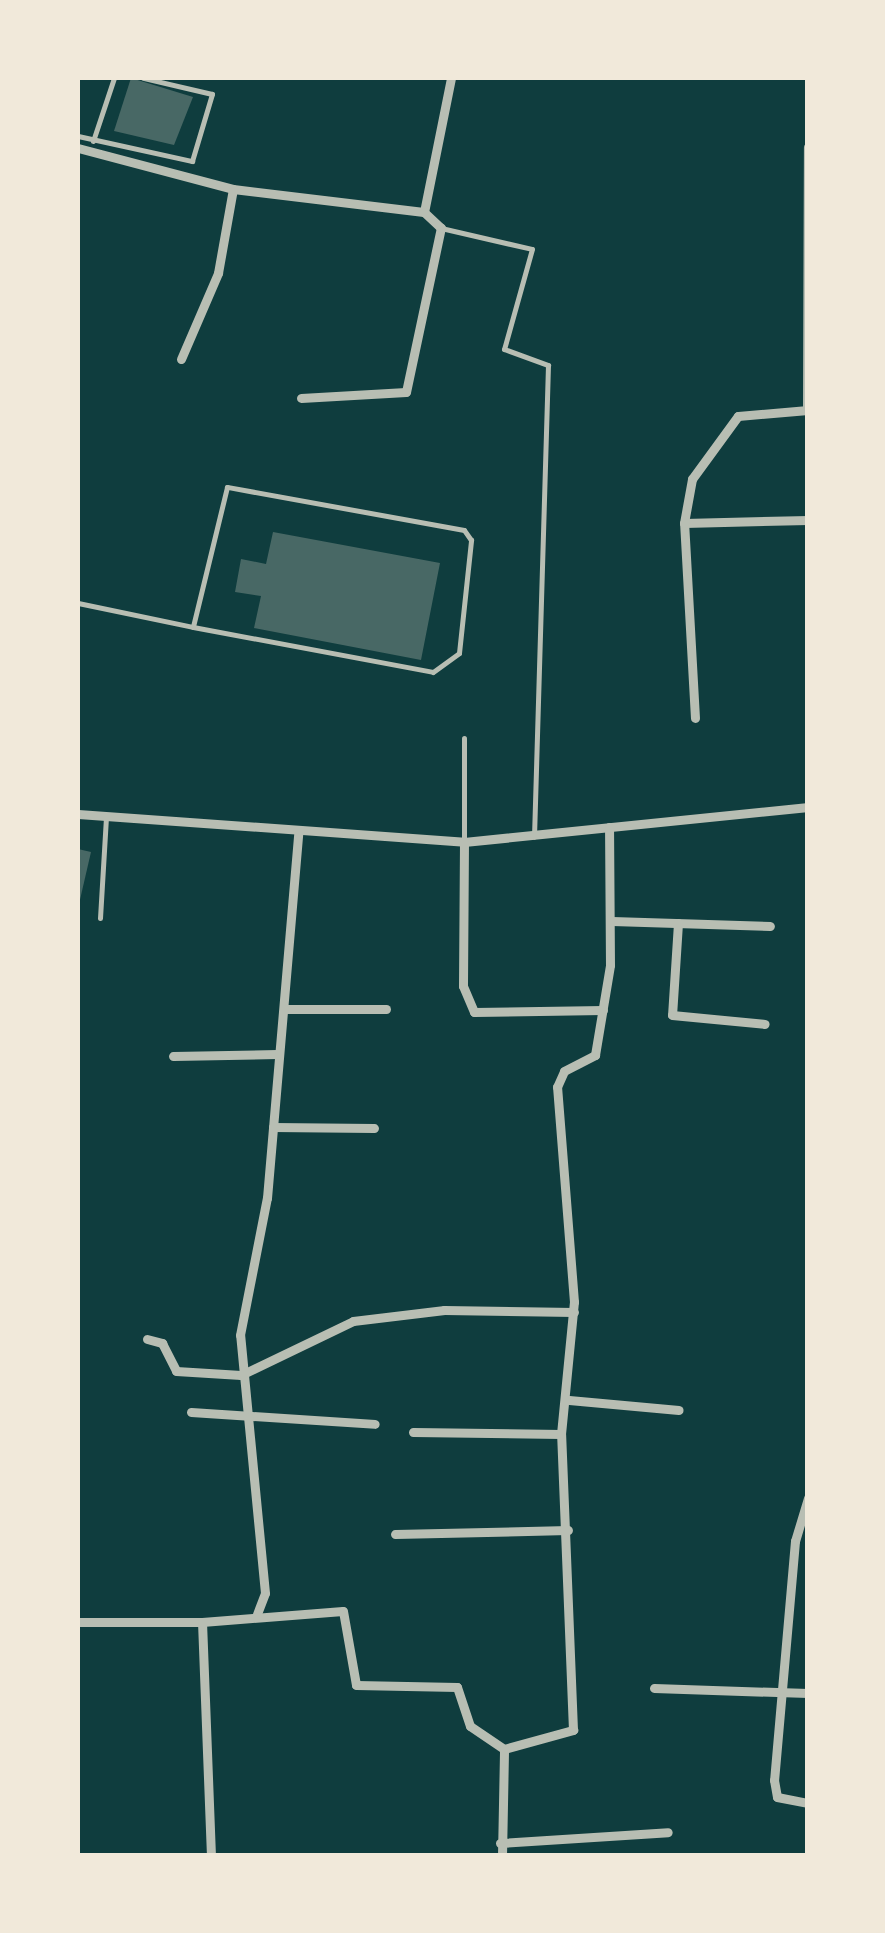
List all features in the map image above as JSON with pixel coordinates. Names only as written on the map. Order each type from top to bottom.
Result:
[{"type":"street","points":[[424,212],[451,78]]},
{"type":"street","points":[[78,148],[233,189],[424,212],[441,228],[406,392],[300,398]]},
{"type":"street","points":[[694,718],[684,523],[692,480],[738,416],[807,410],[808,148]]},
{"type":"street","points":[[181,359],[218,274],[233,189]]},
{"type":"street","points":[[684,523],[808,520]]},
{"type":"street","points":[[78,814],[298,834],[464,842],[534,838],[808,807]]},
{"type":"street","points":[[78,1622],[202,1622],[257,1614],[343,1612],[356,1684],[457,1687],[470,1726],[504,1749],[572,1730],[568,1530],[561,1434],[569,1400],[574,1312],[557,1086],[569,1067],[594,1059],[612,921],[609,828]]},
{"type":"street","points":[[257,1614],[265,1593],[242,1375],[273,1126],[277,1054],[286,1009],[298,834]]},
{"type":"street","points":[[464,842],[463,986],[474,1012],[603,1010]]},
{"type":"street","points":[[612,921],[770,926]]},
{"type":"street","points":[[678,923],[672,1015],[765,1024]]},
{"type":"street","points":[[286,1009],[386,1009]]},
{"type":"street","points":[[174,1056],[277,1054]]},
{"type":"street","points":[[273,1126],[374,1128]]},
{"type":"street","points":[[147,1339],[162,1344],[176,1371],[242,1375],[352,1322],[444,1310],[574,1312]]},
{"type":"street","points":[[569,1400],[679,1410]]},
{"type":"street","points":[[190,1412],[248,1419],[374,1424]]},
{"type":"street","points":[[413,1432],[561,1434]]},
{"type":"street","points":[[808,1498],[794,1578],[774,1780],[777,1798],[808,1803]]},
{"type":"street","points":[[395,1534],[568,1530]]},
{"type":"street","points":[[794,1578],[808,1578]]},
{"type":"street","points":[[202,1622],[211,1856]]},
{"type":"street","points":[[654,1688],[808,1693]]},
{"type":"street","points":[[502,1856],[504,1749]]},
{"type":"street","points":[[500,1843],[668,1832]]},
{"type":"lane","points":[[93,140],[114,78]]},
{"type":"lane","points":[[78,136],[192,161],[212,94],[143,78]]},
{"type":"lane","points":[[441,228],[532,249],[504,350],[548,365],[534,838]]},
{"type":"lane","points":[[78,603],[193,627],[442,670],[458,653],[472,540],[464,530],[226,487],[193,627]]},
{"type":"lane","points":[[464,738],[464,842]]},
{"type":"lane","points":[[100,918],[106,816]]},
{"type":"building","points":[[131,78],[193,97],[174,145],[114,131]]},
{"type":"building","points":[[273,532],[440,563],[421,660],[254,628],[261,596],[235,592],[241,559],[266,564]]},
{"type":"building","points":[[78,849],[91,852],[79,904],[78,904]]}]
